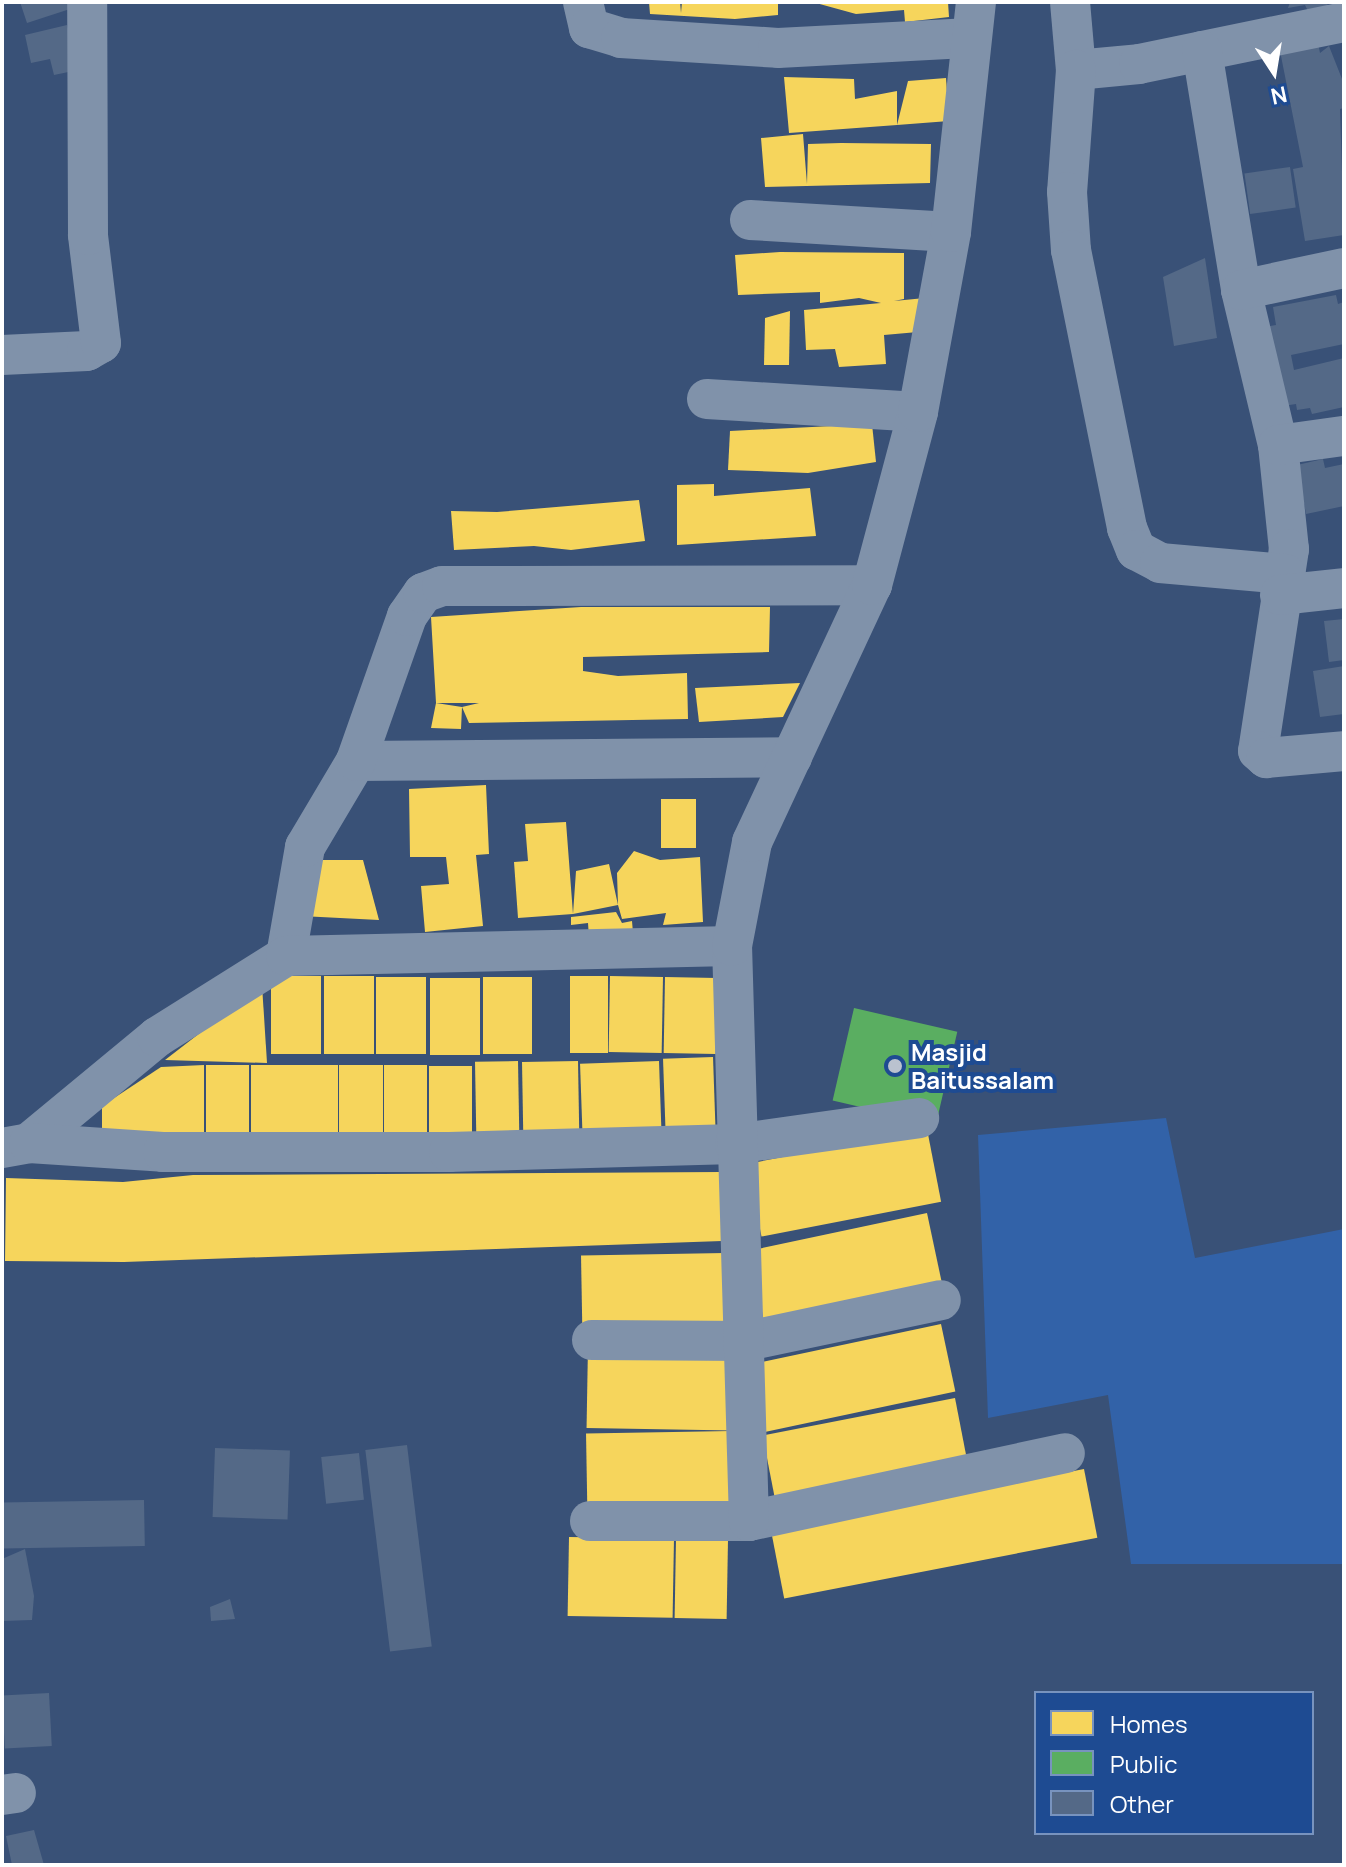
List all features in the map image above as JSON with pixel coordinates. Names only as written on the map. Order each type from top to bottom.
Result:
[{"type":"street","points":[[2,355],[87,351],[101,343],[88,235],[87,2]]},
{"type":"street","points":[[583,2],[589,28],[621,38],[778,48],[973,20],[951,232],[918,412],[872,585],[752,842],[732,946],[735,1144],[747,1341],[749,1521]]},
{"type":"street","points":[[1070,2],[1076,70],[1067,192],[1071,250],[1127,528],[1136,550],[1160,563],[1283,585],[1344,588]]},
{"type":"street","points":[[1076,70],[1202,51],[1344,22]]},
{"type":"street","points":[[1202,51],[1241,290],[1278,445],[1289,549],[1258,751],[1266,758],[1344,751]]},
{"type":"street","points":[[750,220],[951,232]]},
{"type":"street","points":[[1241,290],[1344,268]]},
{"type":"street","points":[[707,399],[918,412]]},
{"type":"street","points":[[1278,445],[1344,436]]},
{"type":"street","points":[[286,956],[305,847],[356,761],[407,616],[423,593],[442,586],[872,585]]},
{"type":"street","points":[[356,761],[792,757]]},
{"type":"street","points":[[16,1146],[157,1037],[286,956],[732,946]]},
{"type":"street","points":[[16,1146],[163,1152],[735,1144],[919,1118]]},
{"type":"street","points":[[592,1340],[747,1341],[941,1300]]},
{"type":"street","points":[[590,1521],[749,1521],[1065,1453]]},
{"type":"shaded area","points":[[1166,1118],[1195,1258],[1344,1229],[1344,1564],[1131,1564],[1108,1395],[988,1418],[978,1135]]},
{"type":"building: Homes","points":[[649,2],[680,2],[681,13],[682,2],[778,2],[778,15],[735,19],[650,14]]},
{"type":"building: Homes","points":[[948,2],[949,17],[905,22],[904,10],[856,14],[816,3]]},
{"type":"building: Homes","points":[[784,77],[854,79],[855,99],[897,91],[897,125],[789,133]]},
{"type":"building: Homes","points":[[946,78],[949,121],[897,125],[908,81]]},
{"type":"building: Homes","points":[[803,134],[807,184],[808,144],[841,143],[931,144],[930,183],[765,187],[761,138]]},
{"type":"building: Homes","points":[[780,252],[904,253],[904,299],[894,301],[925,298],[929,331],[884,335],[886,364],[839,367],[835,349],[806,350],[804,310],[881,303],[859,298],[820,303],[820,292],[738,295],[735,255]]},
{"type":"building: Homes","points":[[790,311],[789,365],[764,365],[765,318]]},
{"type":"building: Homes","points":[[872,424],[876,462],[808,473],[728,470],[730,431]]},
{"type":"building: Homes","points":[[714,484],[714,496],[810,488],[816,536],[677,545],[677,485]]},
{"type":"building: Homes","points":[[639,500],[645,541],[571,550],[534,546],[454,550],[451,511],[497,512]]},
{"type":"building: Homes","points":[[581,607],[770,607],[769,652],[583,657],[583,671],[618,676],[687,673],[688,719],[469,723],[462,707],[479,703],[436,703],[431,617]]},
{"type":"building: Homes","points":[[800,683],[783,717],[699,722],[695,688]]},
{"type":"building: Homes","points":[[436,703],[462,707],[461,729],[431,728]]},
{"type":"building: Homes","points":[[486,785],[489,854],[476,855],[483,926],[425,932],[421,886],[449,884],[446,857],[410,857],[409,789]]},
{"type":"building: Homes","points":[[661,799],[696,799],[696,848],[661,848]]},
{"type":"building: Homes","points":[[566,822],[573,914],[518,918],[514,862],[528,861],[525,824]]},
{"type":"building: Homes","points":[[634,851],[660,860],[700,857],[703,922],[663,925],[666,913],[622,919],[618,905],[617,873]]},
{"type":"building: Homes","points":[[307,860],[363,860],[379,920],[301,916]]},
{"type":"building: Homes","points":[[609,864],[618,905],[573,914],[576,871]]},
{"type":"building: Homes","points":[[616,912],[622,923],[632,921],[633,933],[589,938],[588,923],[571,925],[571,917]]},
{"type":"building: Homes","points":[[271,976],[321,976],[321,1054],[271,1054]]},
{"type":"building: Homes","points":[[324,976],[374,976],[374,1054],[324,1054]]},
{"type":"building: Homes","points":[[570,976],[608,976],[608,1053],[570,1053]]},
{"type":"building: Homes","points":[[610,976],[663,977],[662,1053],[609,1052]]},
{"type":"building: Homes","points":[[376,977],[426,977],[426,1054],[376,1054]]},
{"type":"building: Homes","points":[[483,977],[532,977],[532,1054],[483,1054]]},
{"type":"building: Homes","points":[[665,977],[717,978],[716,1054],[664,1053]]},
{"type":"building: Homes","points":[[430,978],[480,978],[480,1055],[430,1055]]},
{"type":"building: Homes","points":[[262,985],[267,1063],[165,1060]]},
{"type":"building: Homes","points":[[713,1057],[716,1129],[666,1131],[663,1059]]},
{"type":"building: Homes","points":[[518,1061],[519,1138],[476,1139],[475,1062]]},
{"type":"building: Homes","points":[[578,1061],[579,1137],[523,1138],[522,1062]]},
{"type":"building: Homes","points":[[659,1061],[661,1131],[582,1134],[580,1064]]},
{"type":"building: Homes","points":[[204,1065],[204,1140],[102,1138],[102,1106],[161,1067]]},
{"type":"building: Homes","points":[[206,1065],[249,1065],[249,1142],[206,1142]]},
{"type":"building: Homes","points":[[251,1065],[338,1065],[338,1143],[251,1143]]},
{"type":"building: Homes","points":[[339,1065],[383,1065],[383,1142],[339,1142]]},
{"type":"building: Homes","points":[[339,1065],[383,1065],[383,1142],[339,1142]]},
{"type":"building: Homes","points":[[429,1066],[472,1066],[472,1143],[429,1143]]},
{"type":"building: Homes","points":[[927,1129],[941,1202],[761,1237],[747,1164]]},
{"type":"building: Homes","points":[[721,1172],[722,1241],[124,1262],[5,1261],[6,1178],[123,1182],[193,1175]]},
{"type":"building: Homes","points":[[927,1213],[943,1286],[765,1324],[749,1251]]},
{"type":"building: Homes","points":[[725,1253],[726,1331],[582,1334],[581,1256]]},
{"type":"building: Homes","points":[[941,1324],[955,1391],[764,1432],[749,1365]]},
{"type":"building: Homes","points":[[588,1345],[734,1348],[733,1431],[587,1428]]},
{"type":"building: Homes","points":[[955,1398],[968,1467],[776,1504],[763,1435]]},
{"type":"building: Homes","points":[[731,1431],[732,1513],[587,1516],[586,1434]]},
{"type":"building: Homes","points":[[1084,1469],[1097,1538],[784,1599],[771,1530]]},
{"type":"building: Homes","points":[[569,1537],[674,1539],[673,1618],[568,1616]]},
{"type":"building: Homes","points":[[676,1539],[728,1540],[727,1619],[675,1618]]},
{"type":"building: Public","name":"Masjid Baitussalam","points":[[854,1008],[957,1032],[936,1124],[833,1101]]},
{"type":"building: Other","points":[[20,2],[71,2],[73,8],[27,23]]},
{"type":"building: Other","points":[[1290,2],[1327,2],[1328,6],[1308,11],[1305,5],[1288,8]]},
{"type":"building: Other","points":[[67,25],[78,70],[54,75],[50,59],[31,63],[25,35]]},
{"type":"building: Other","points":[[1318,43],[1320,53],[1329,46],[1344,84],[1344,108],[1340,109],[1344,235],[1305,241],[1293,169],[1303,167],[1280,51]]},
{"type":"building: Other","points":[[1290,167],[1296,208],[1250,214],[1244,173]]},
{"type":"building: Other","points":[[1205,258],[1217,338],[1174,346],[1163,277]]},
{"type":"building: Other","points":[[1336,295],[1338,304],[1344,302],[1344,344],[1291,355],[1294,370],[1344,358],[1344,407],[1312,414],[1310,408],[1297,410],[1296,404],[1283,406],[1259,328],[1276,325],[1273,307]]},
{"type":"building: Other","points":[[1323,459],[1325,468],[1344,464],[1344,506],[1306,514],[1297,465]]},
{"type":"building: Other","points":[[1344,619],[1344,660],[1329,662],[1324,621]]},
{"type":"building: Other","points":[[1344,666],[1344,714],[1320,717],[1313,671]]},
{"type":"building: Other","points":[[407,1445],[432,1646],[390,1652],[365,1450]]},
{"type":"building: Other","points":[[215,1448],[290,1451],[288,1520],[213,1517]]},
{"type":"building: Other","points":[[359,1453],[364,1500],[326,1504],[321,1457]]},
{"type":"building: Other","points":[[144,1500],[145,1546],[3,1548],[2,1502]]},
{"type":"building: Other","points":[[25,1549],[34,1596],[32,1620],[2,1621],[2,1559]]},
{"type":"building: Other","points":[[230,1599],[235,1619],[211,1621],[210,1607]]},
{"type":"building: Other","points":[[49,1693],[52,1746],[5,1748],[2,1695]]},
{"type":"building: Other","points":[[34,1830],[44,1865],[12,1865],[6,1836]]},
{"type":"place","name":"Masjid Baitussalam","points":[[895,1066]]}]
